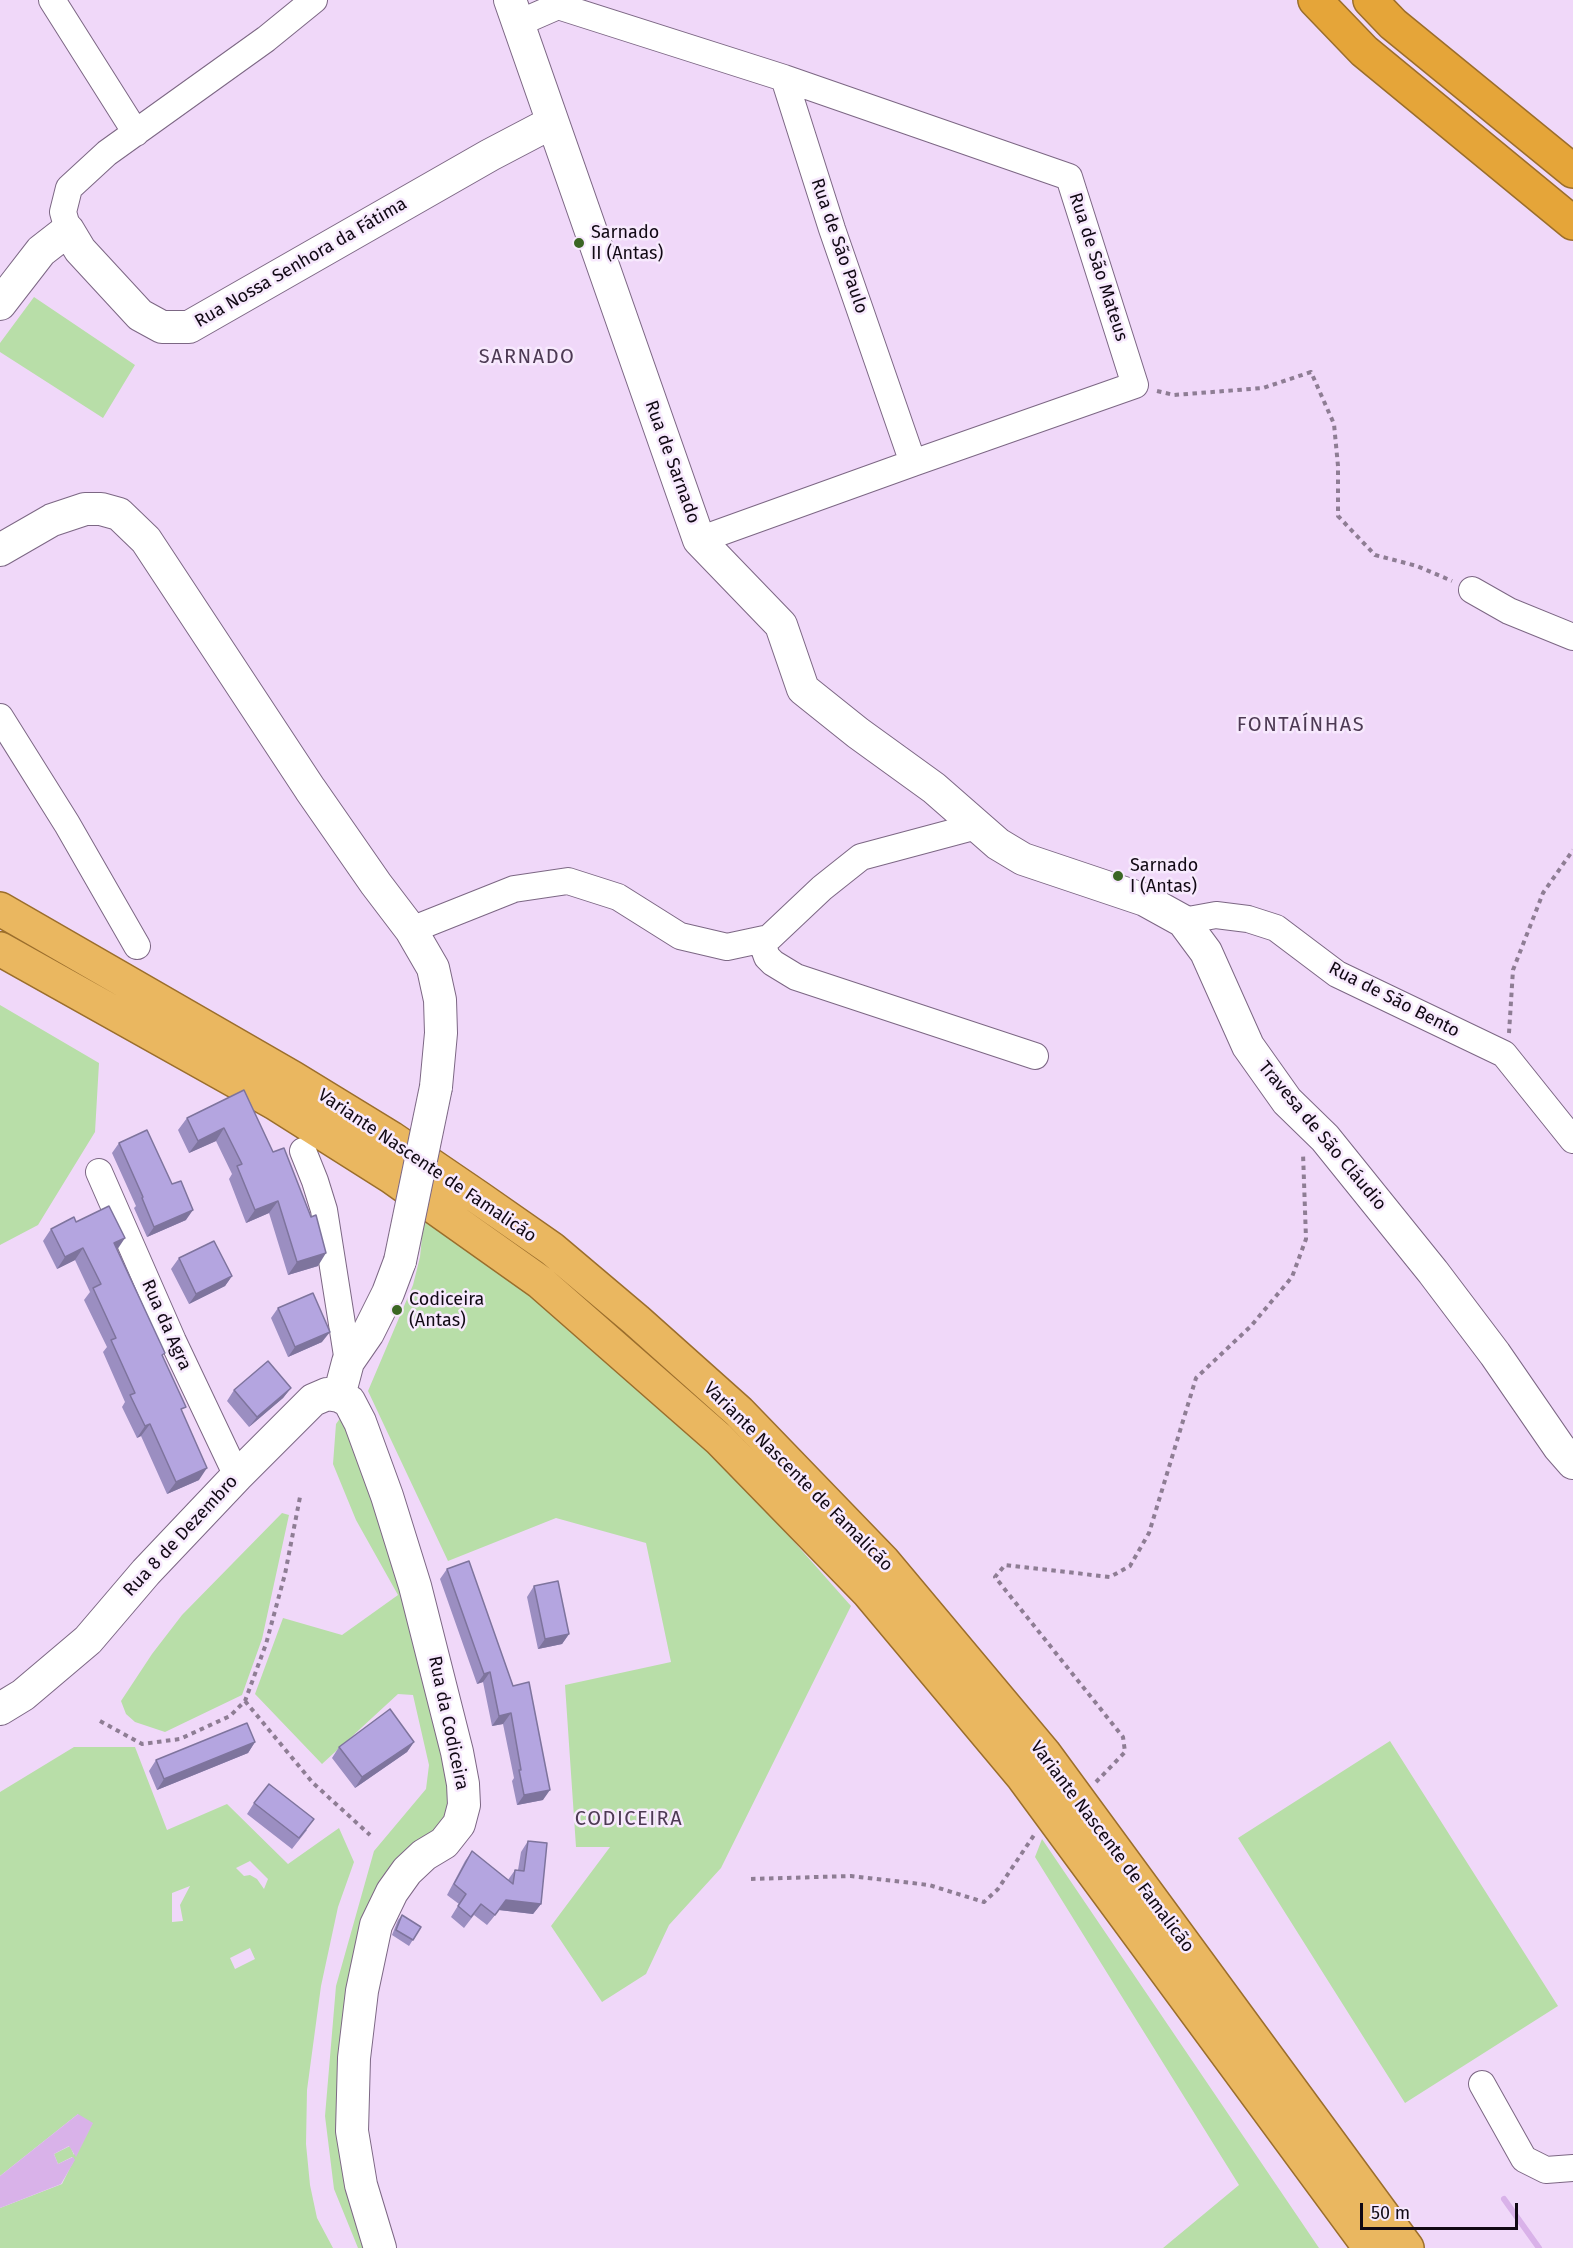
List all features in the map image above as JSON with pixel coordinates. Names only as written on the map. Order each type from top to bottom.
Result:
[{"type":"highway","points":[[1315,0],[1364,51],[1573,223]]},
{"type":"highway","points":[[1370,0],[1393,24],[1573,171]]},
{"type":"highway","name":"Variante Nascente de Famalicão","points":[[0,909],[391,1138],[552,1249],[739,1412],[884,1562],[1044,1753],[1407,2248]]},
{"type":"highway","name":"Variante Nascente de Famalicão","points":[[0,949],[275,1103],[392,1177],[540,1282],[719,1438],[868,1592],[1023,1777],[1370,2248]]},
{"type":"street","points":[[52,0],[136,133]]},
{"type":"street","name":"Rua Nossa Senhora da Fátima","points":[[314,0],[266,39],[107,153],[69,188],[63,212],[68,230],[80,250],[140,315],[162,327],[189,327],[490,155],[551,123]]},
{"type":"street","points":[[514,12],[558,6],[784,78]]},
{"type":"street","name":"Rua de Sarnado","points":[[514,12],[699,540],[781,625],[803,689],[858,733],[934,788],[977,826]]},
{"type":"street","name":"Rua de São Mateus","points":[[784,78],[1069,177],[1136,385]]},
{"type":"street","name":"Rua de São Paulo","points":[[784,78],[913,464]]},
{"type":"street","points":[[0,304],[41,251],[68,230]]},
{"type":"street","points":[[699,540],[1136,385]]},
{"type":"street","points":[[0,550],[52,520],[85,510],[101,509],[119,514],[146,540],[310,789],[411,930],[433,968],[440,1000],[441,1033],[436,1087],[400,1261],[388,1293],[368,1333],[348,1362],[339,1396]]},
{"type":"street","points":[[1472,590],[1509,610],[1573,637]]},
{"type":"street","points":[[0,717],[67,824],[137,946]]},
{"type":"street","points":[[411,930],[514,889],[568,881],[618,897],[680,936],[727,946],[760,940],[769,938],[822,888],[861,857],[977,826]]},
{"type":"street","name":"Travesa de São Cláudio","points":[[977,826],[998,844],[1023,859],[1145,900],[1184,921],[1206,952],[1248,1046],[1287,1101],[1325,1138],[1433,1272],[1495,1354],[1559,1447],[1573,1462]]},
{"type":"street","name":"Rua de São Bento","points":[[1184,921],[1216,915],[1248,919],[1276,928],[1337,974],[1494,1049],[1507,1058],[1573,1140]]},
{"type":"street","points":[[760,940],[767,957],[796,977],[1035,1056]]},
{"type":"street","points":[[303,1151],[324,1210],[340,1308],[343,1342],[348,1362]]},
{"type":"street","name":"Rua da Agra","points":[[99,1172],[173,1341],[237,1476]]},
{"type":"street","name":"Rua 8 de Dezembro","points":[[0,1709],[23,1695],[88,1640],[146,1572],[313,1400],[327,1395],[339,1396]]},
{"type":"street","name":"Rua da Codiceira","points":[[339,1396],[349,1401],[360,1422],[387,1496],[415,1586],[463,1784],[464,1805],[459,1824],[444,1843],[424,1855],[407,1871],[392,1892],[376,1925],[362,1991],[354,2058],[352,2131],[362,2185],[380,2248]]},
{"type":"street","points":[[1482,2084],[1524,2159],[1546,2170],[1573,2168]]},
{"type":"path","points":[[1136,385],[1174,395],[1263,388],[1311,372],[1334,424],[1338,466],[1338,516],[1375,555],[1417,566],[1472,590]]},
{"type":"path","points":[[1507,1058],[1513,970],[1543,893],[1573,850]]},
{"type":"path","points":[[1096,1783],[1125,1752],[1123,1737],[995,1577],[1005,1565],[1110,1576],[1130,1566],[1149,1533],[1196,1378],[1251,1326],[1292,1277],[1306,1239],[1303,1153],[1306,1119]]},
{"type":"path","points":[[100,1721],[142,1744],[180,1739],[230,1716],[245,1701],[266,1644],[282,1584],[300,1497]]},
{"type":"path","points":[[245,1701],[313,1783],[370,1834]]},
{"type":"path","points":[[752,1879],[851,1875],[929,1885],[984,1902],[998,1889],[1036,1831]]},
{"type":"green space","points":[[34,297],[135,365],[103,418],[0,352],[0,343]]},
{"type":"green space","points":[[0,1005],[99,1063],[95,1132],[38,1225],[0,1245]]},
{"type":"green space","points":[[424,1216],[482,1254],[666,1410],[773,1518],[851,1606],[721,1868],[669,1925],[646,1974],[602,2002],[551,1926],[610,1847],[576,1847],[565,1685],[671,1662],[646,1543],[556,1518],[448,1561],[368,1391],[413,1285],[420,1257]]},
{"type":"green space","points":[[341,1417],[396,1565],[449,1785],[449,1808],[441,1829],[353,1984],[370,2248],[358,2248],[334,2189],[325,2116],[336,1986],[374,1851],[426,1789],[429,1765],[413,1695],[398,1694],[322,1764],[255,1694],[283,1618],[342,1635],[398,1595],[356,1520],[333,1464],[336,1424]]},
{"type":"green space","points":[[282,1513],[289,1515],[262,1639],[242,1695],[165,1732],[135,1722],[126,1714],[121,1701],[152,1654],[182,1615]]},
{"type":"green space","points":[[1390,1741],[1558,2006],[1405,2103],[1238,1838]]},
{"type":"green space","points":[[74,1747],[135,1747],[167,1830],[227,1804],[288,1864],[339,1828],[354,1862],[338,1907],[321,1986],[307,2090],[306,2144],[310,2185],[317,2218],[333,2248],[0,2248],[0,2208],[62,2184],[74,2160],[72,2157],[58,2164],[54,2154],[70,2146],[74,2155],[78,2114],[0,2176],[0,1792]],"holes":[[[250,1861],[268,1879],[264,1889],[257,1879],[250,1875],[244,1876],[236,1868]],[[190,1886],[180,1905],[183,1921],[172,1922],[172,1893]],[[250,1948],[255,1959],[235,1969],[230,1958]]]},
{"type":"green space","points":[[1042,1839],[1319,2248],[1163,2248],[1239,2185],[1035,1857]]},
{"type":"shaded area","points":[[78,2114],[93,2123],[76,2157],[69,2146],[54,2154],[58,2164],[73,2157],[75,2160],[61,2184],[0,2208],[0,2176]]},
{"type":"building","points":[[244,1090],[273,1152],[284,1148],[311,1217],[316,1215],[326,1253],[297,1262],[278,1201],[255,1210],[237,1166],[242,1164],[224,1128],[198,1141],[187,1118]]},
{"type":"building","points":[[147,1130],[172,1184],[181,1181],[193,1210],[154,1227],[119,1143]]},
{"type":"building","points":[[109,1206],[125,1238],[114,1243],[165,1353],[162,1355],[186,1407],[181,1409],[207,1468],[176,1482],[150,1424],[145,1426],[130,1395],[135,1393],[111,1340],[116,1338],[93,1288],[101,1284],[83,1248],[65,1257],[51,1229],[74,1217],[76,1222]]},
{"type":"building","points":[[214,1241],[232,1276],[196,1294],[179,1258]]},
{"type":"building","points":[[313,1293],[330,1332],[295,1347],[278,1308]]},
{"type":"building","points":[[268,1361],[291,1388],[257,1417],[234,1390]]},
{"type":"building","points":[[469,1561],[513,1686],[529,1682],[550,1790],[524,1795],[511,1713],[499,1716],[490,1672],[484,1674],[447,1569]]},
{"type":"building","points":[[558,1581],[569,1634],[545,1639],[534,1586]]},
{"type":"building","points":[[390,1709],[414,1742],[362,1777],[339,1747]]},
{"type":"building","points":[[247,1723],[255,1742],[164,1779],[156,1760]]},
{"type":"building","points":[[269,1784],[314,1819],[299,1838],[254,1803]]},
{"type":"building","points":[[528,1841],[547,1843],[541,1904],[506,1900],[495,1915],[481,1904],[471,1917],[458,1906],[466,1894],[454,1884],[472,1851],[513,1884],[515,1870],[524,1871]]},
{"type":"building","points":[[402,1915],[421,1927],[413,1940],[396,1930]]},
{"type":"waterway","points":[[1504,2199],[1539,2248]]},
{"type":"place","name":"Sarnado II (Antas)","points":[[579,243]]},
{"type":"place","name":"Sarnado I (Antas)","points":[[1118,876]]},
{"type":"place","name":"Codiceira (Antas)","points":[[397,1310]]},
{"type":"district","name":"SARNADO","points":[[527,357]]},
{"type":"district","name":"FONTAÍNHAS","points":[[1301,725]]},
{"type":"district","name":"CODICEIRA","points":[[629,1819]]}]
